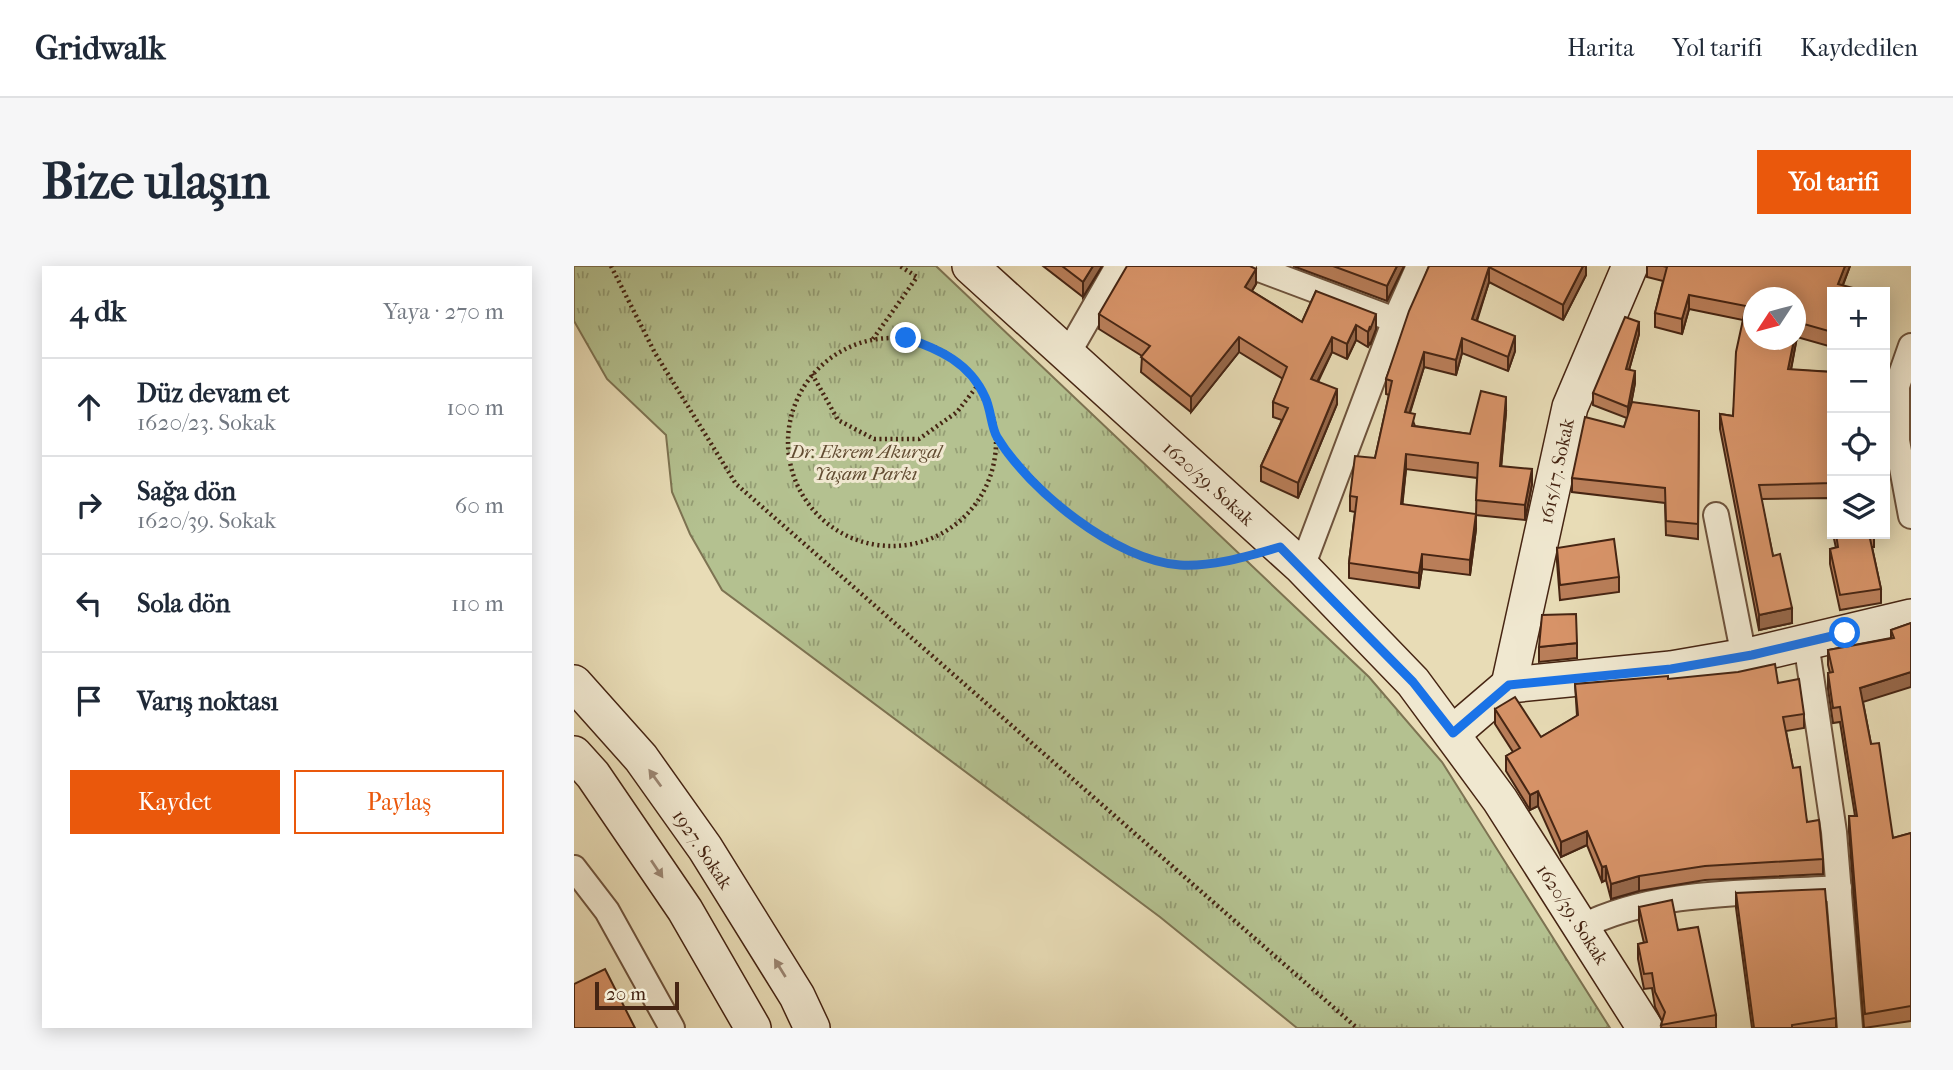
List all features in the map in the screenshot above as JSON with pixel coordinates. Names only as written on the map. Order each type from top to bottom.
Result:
[{"type":"main road","name":"1620/39. Sokak","points":[[970,266],[1291,557],[1413,682],[1453,733],[1645,1028]]},
{"type":"main road","name":"1615/17. Sokak","points":[[1509,685],[1570,407],[1630,266]]},
{"type":"main road","points":[[1453,733],[1509,685],[1671,669],[1744,657],[1911,617]]},
{"type":"main road","name":"1927. Sokak","points":[[574,683],[640,758],[705,848],[797,996],[813,1028]]},
{"type":"main road","points":[[574,754],[593,775],[685,910],[753,1028]]},
{"type":"street","points":[[1067,355],[1118,266]]},
{"type":"street","points":[[1251,266],[1395,320]]},
{"type":"street","points":[[1291,557],[1419,266]]},
{"type":"street","points":[[1911,346],[1897,386],[1897,441],[1911,516]]},
{"type":"street","points":[[1716,515],[1744,657]]},
{"type":"street","points":[[1806,642],[1839,888],[1850,1028]]},
{"type":"street","points":[[574,868],[607,911],[672,1028]]},
{"type":"street","points":[[1581,927],[1611,912],[1651,902],[1839,888]]},
{"type":"path","points":[[611,266],[655,353],[736,484],[1357,1028]]},
{"type":"path","points":[[873,339],[917,277],[900,266]]},
{"type":"path","points":[[906,338],[938,349],[965,368],[985,396],[995,435],[994,461],[983,492],[962,519],[935,538],[903,546],[867,544],[835,530],[808,505],[792,474],[787,439],[794,404],[812,373],[839,351],[873,339],[906,338]]},
{"type":"path","points":[[812,373],[838,420],[874,439],[919,439],[957,412],[978,385]]},
{"type":"path","points":[[995,435],[1024,471],[1074,519],[1124,549],[1180,565],[1291,557]]},
{"type":"green space","name":"Dr. Ekrem Akurgal Yaşam Parkı","points":[[574,266],[936,266],[1369,677],[1442,762],[1610,1028],[1297,1028],[1160,917],[722,590],[690,534],[672,492],[666,435],[607,379],[574,321]]},
{"type":"building","points":[[1062,266],[1093,266],[1083,282]]},
{"type":"building","points":[[1127,266],[1250,266],[1256,269],[1245,287],[1302,322],[1316,291],[1376,314],[1370,330],[1370,326],[1368,332],[1356,325],[1347,344],[1332,337],[1311,379],[1337,389],[1298,483],[1261,466],[1288,408],[1273,402],[1287,367],[1239,337],[1191,397],[1141,357],[1150,346],[1099,314]]},
{"type":"building","points":[[1333,266],[1397,266],[1387,286]]},
{"type":"building","points":[[1429,266],[1583,266],[1563,305],[1489,267],[1472,319],[1515,336],[1508,357],[1462,338],[1456,360],[1424,352],[1405,412],[1415,414],[1412,426],[1470,434],[1481,391],[1506,397],[1500,466],[1532,469],[1525,505],[1476,500],[1478,463],[1406,454],[1401,504],[1476,514],[1470,560],[1422,554],[1419,573],[1349,563],[1357,497],[1350,496],[1355,456],[1375,458],[1392,381],[1386,379],[1409,311]]},
{"type":"building","points":[[1663,266],[1845,266],[1838,284],[1849,287],[1827,287],[1827,331],[1806,325],[1806,287],[1743,287],[1743,305],[1689,295],[1682,319],[1655,313],[1667,267]]},
{"type":"building","points":[[1625,317],[1639,322],[1626,369],[1635,371],[1628,407],[1593,393]]},
{"type":"building","points":[[1743,320],[1743,350],[1792,350],[1788,369],[1827,372],[1827,483],[1759,485],[1773,556],[1780,554],[1792,608],[1759,615],[1720,414],[1733,416],[1736,352]]},
{"type":"building","points":[[1632,402],[1699,411],[1698,524],[1666,521],[1665,488],[1572,478],[1585,417],[1624,427]]},
{"type":"building","points":[[1614,539],[1619,577],[1560,585],[1557,548]]},
{"type":"building","points":[[1837,539],[1870,539],[1881,589],[1840,595],[1830,549],[1838,547]]},
{"type":"building","points":[[1576,614],[1577,643],[1539,647],[1542,615]]},
{"type":"building","points":[[1911,623],[1911,672],[1860,688],[1871,744],[1879,743],[1893,838],[1911,833],[1911,1006],[1865,1014],[1849,816],[1857,816],[1840,707],[1833,708],[1828,673],[1833,672],[1828,650],[1894,638],[1891,630]]},
{"type":"building","points":[[1775,664],[1778,683],[1799,679],[1804,714],[1783,717],[1793,768],[1800,767],[1807,822],[1819,820],[1823,859],[1705,866],[1639,876],[1611,884],[1606,866],[1602,867],[1587,831],[1561,842],[1538,791],[1530,795],[1506,756],[1520,748],[1495,709],[1515,697],[1541,737],[1578,715],[1575,684],[1738,672]]},
{"type":"building","points":[[1825,889],[1836,1018],[1792,1025],[1792,1028],[1754,1028],[1736,893]]},
{"type":"building","points":[[1672,900],[1678,930],[1698,927],[1716,1015],[1661,1025],[1665,1012],[1655,992],[1652,973],[1644,974],[1638,944],[1647,942],[1639,907]]},
{"type":"building","points":[[605,969],[635,1028],[574,1028],[574,984]]},
{"type":"route","points":[[906,338],[938,349],[965,368],[985,396],[995,435],[1024,471],[1074,519],[1124,549],[1180,565],[1238,560],[1280,547],[1413,682],[1453,733],[1509,685],[1671,669],[1752,655],[1845,633]]}]
